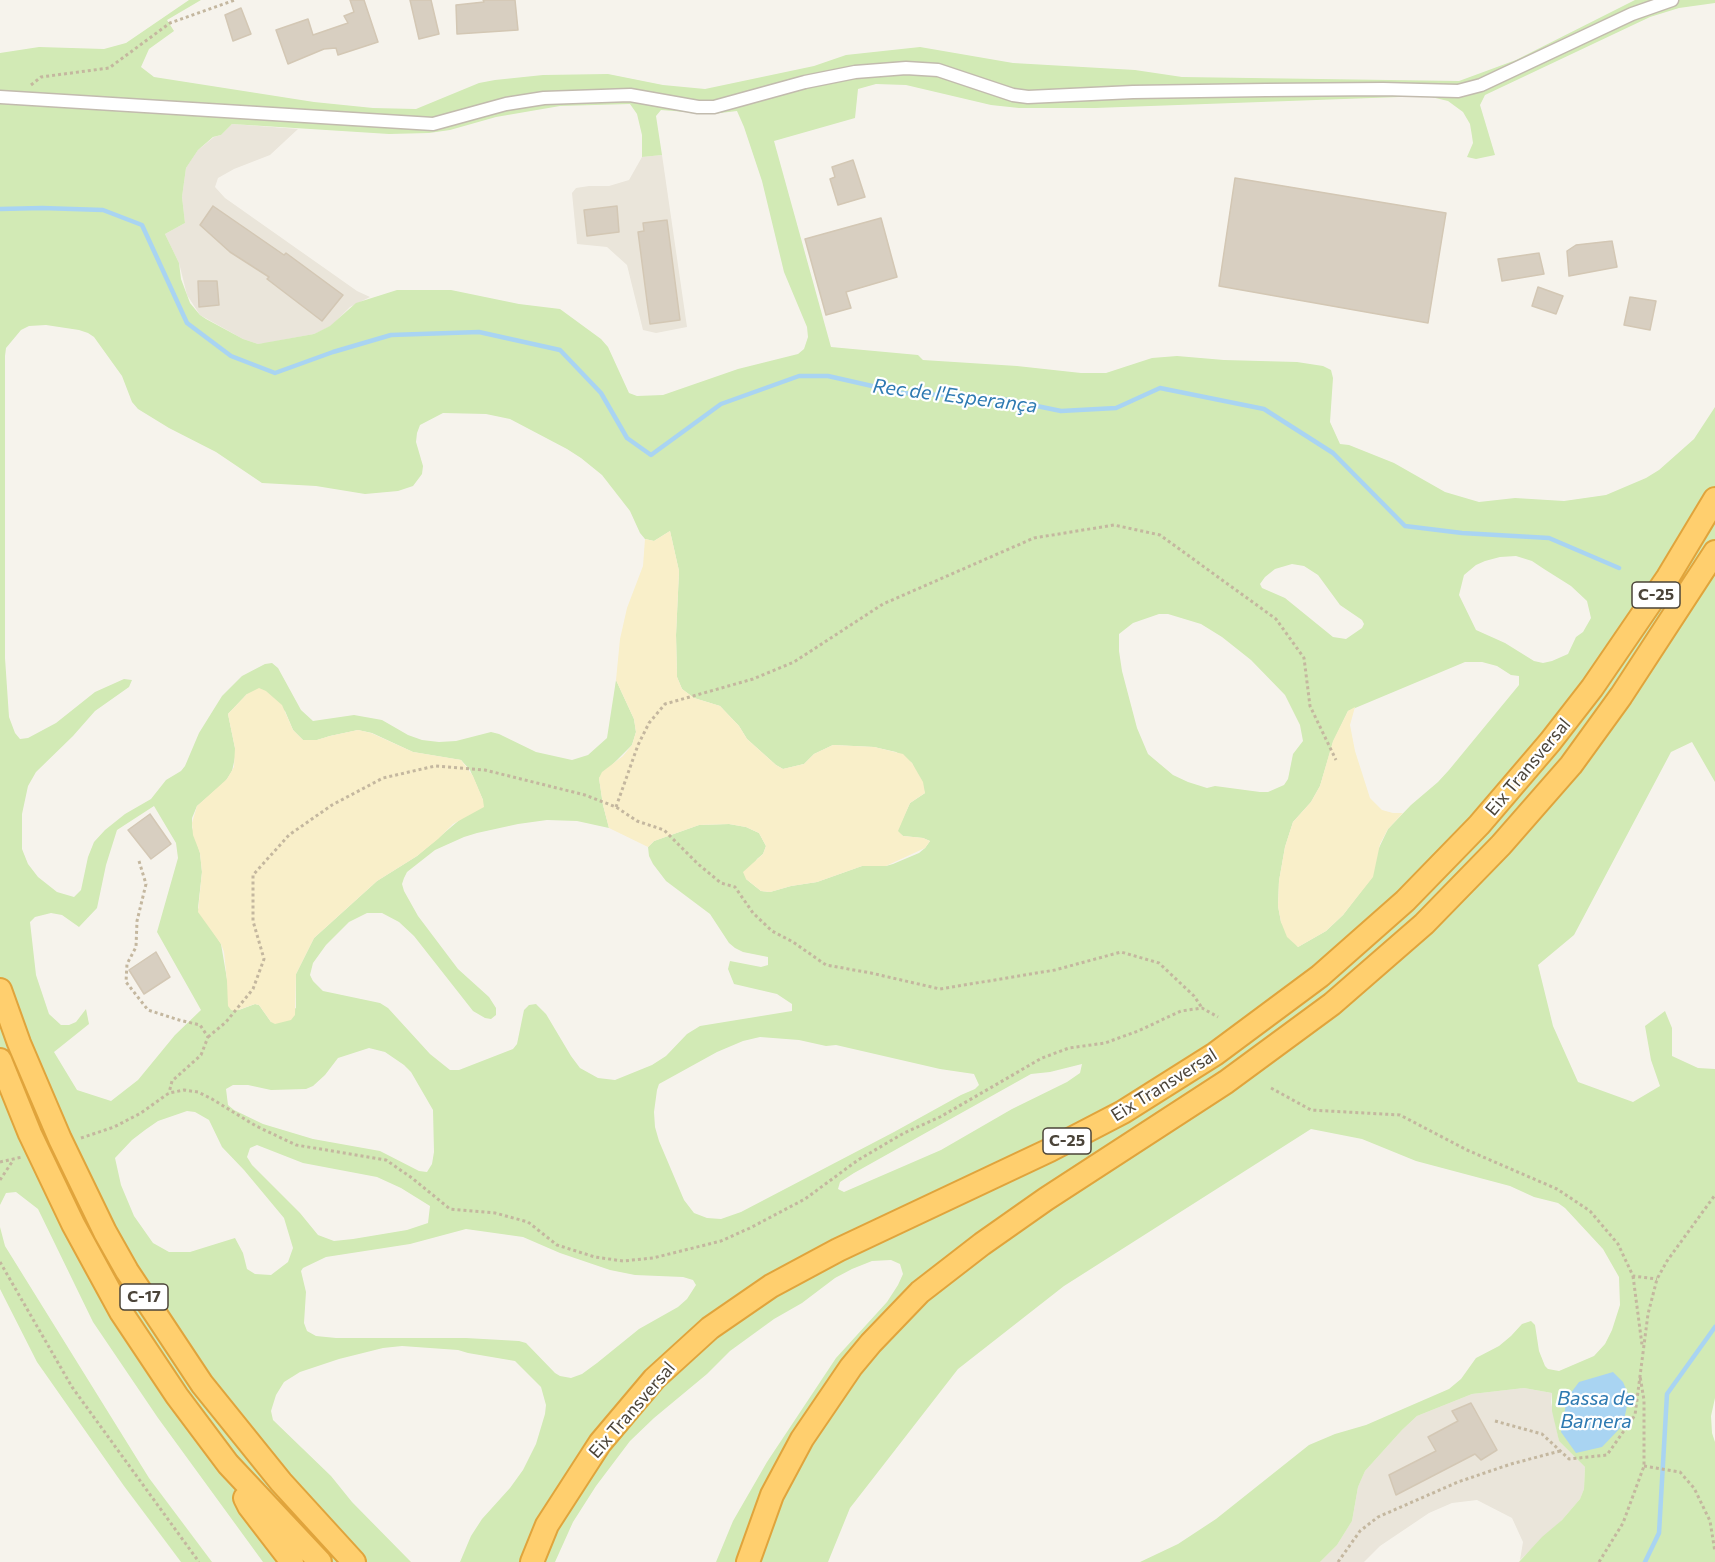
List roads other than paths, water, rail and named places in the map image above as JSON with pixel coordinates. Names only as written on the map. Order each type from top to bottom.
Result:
[{"type":"highway","name":"Eix Transversal","points":[[532,1562],[547,1525],[600,1443],[654,1379],[710,1328],[771,1286],[838,1250],[1050,1150],[1124,1112],[1215,1054],[1320,976],[1405,901],[1479,825],[1550,742],[1592,688],[1668,577],[1715,499]]},
{"type":"highway","name":"C-25","points":[[748,1562],[772,1495],[802,1439],[851,1367],[871,1343],[920,1292],[982,1244],[1046,1199],[1226,1082],[1332,1004],[1424,924],[1502,845],[1571,765],[1620,696],[1715,552]]},
{"type":"highway","name":"C-17","points":[[0,990],[19,1043],[60,1139],[105,1232],[127,1271],[202,1384],[281,1482],[354,1562]]},
{"type":"highway","name":"C-17","points":[[0,1060],[26,1125],[96,1268],[121,1312],[177,1396],[228,1464],[320,1562]]},
{"type":"highway","points":[[228,1464],[249,1506],[292,1562]]},
{"type":"street","points":[[0,97],[433,124],[506,104],[544,98],[630,95],[698,107],[714,106],[805,82],[855,72],[906,68],[938,70],[1028,98],[1133,92],[1244,90],[1458,91],[1481,85],[1632,15],[1672,0]]},
{"type":"water","name":"Bassa de Barnera","points":[[1613,1372],[1623,1382],[1629,1396],[1623,1425],[1602,1447],[1576,1453],[1561,1432],[1567,1398],[1579,1382]]},
{"type":"waterway","name":"Rec de l'Esperança","points":[[0,209],[103,210],[142,225],[187,323],[231,356],[275,373],[333,352],[391,335],[479,332],[560,350],[601,393],[627,438],[651,455],[721,404],[799,376],[828,376],[903,393],[998,398],[1061,411],[1116,408],[1160,388],[1264,409],[1333,453],[1405,526],[1462,533],[1549,538],[1619,568]]},
{"type":"waterway","points":[[1645,1562],[1659,1533],[1667,1394],[1715,1327]]}]
